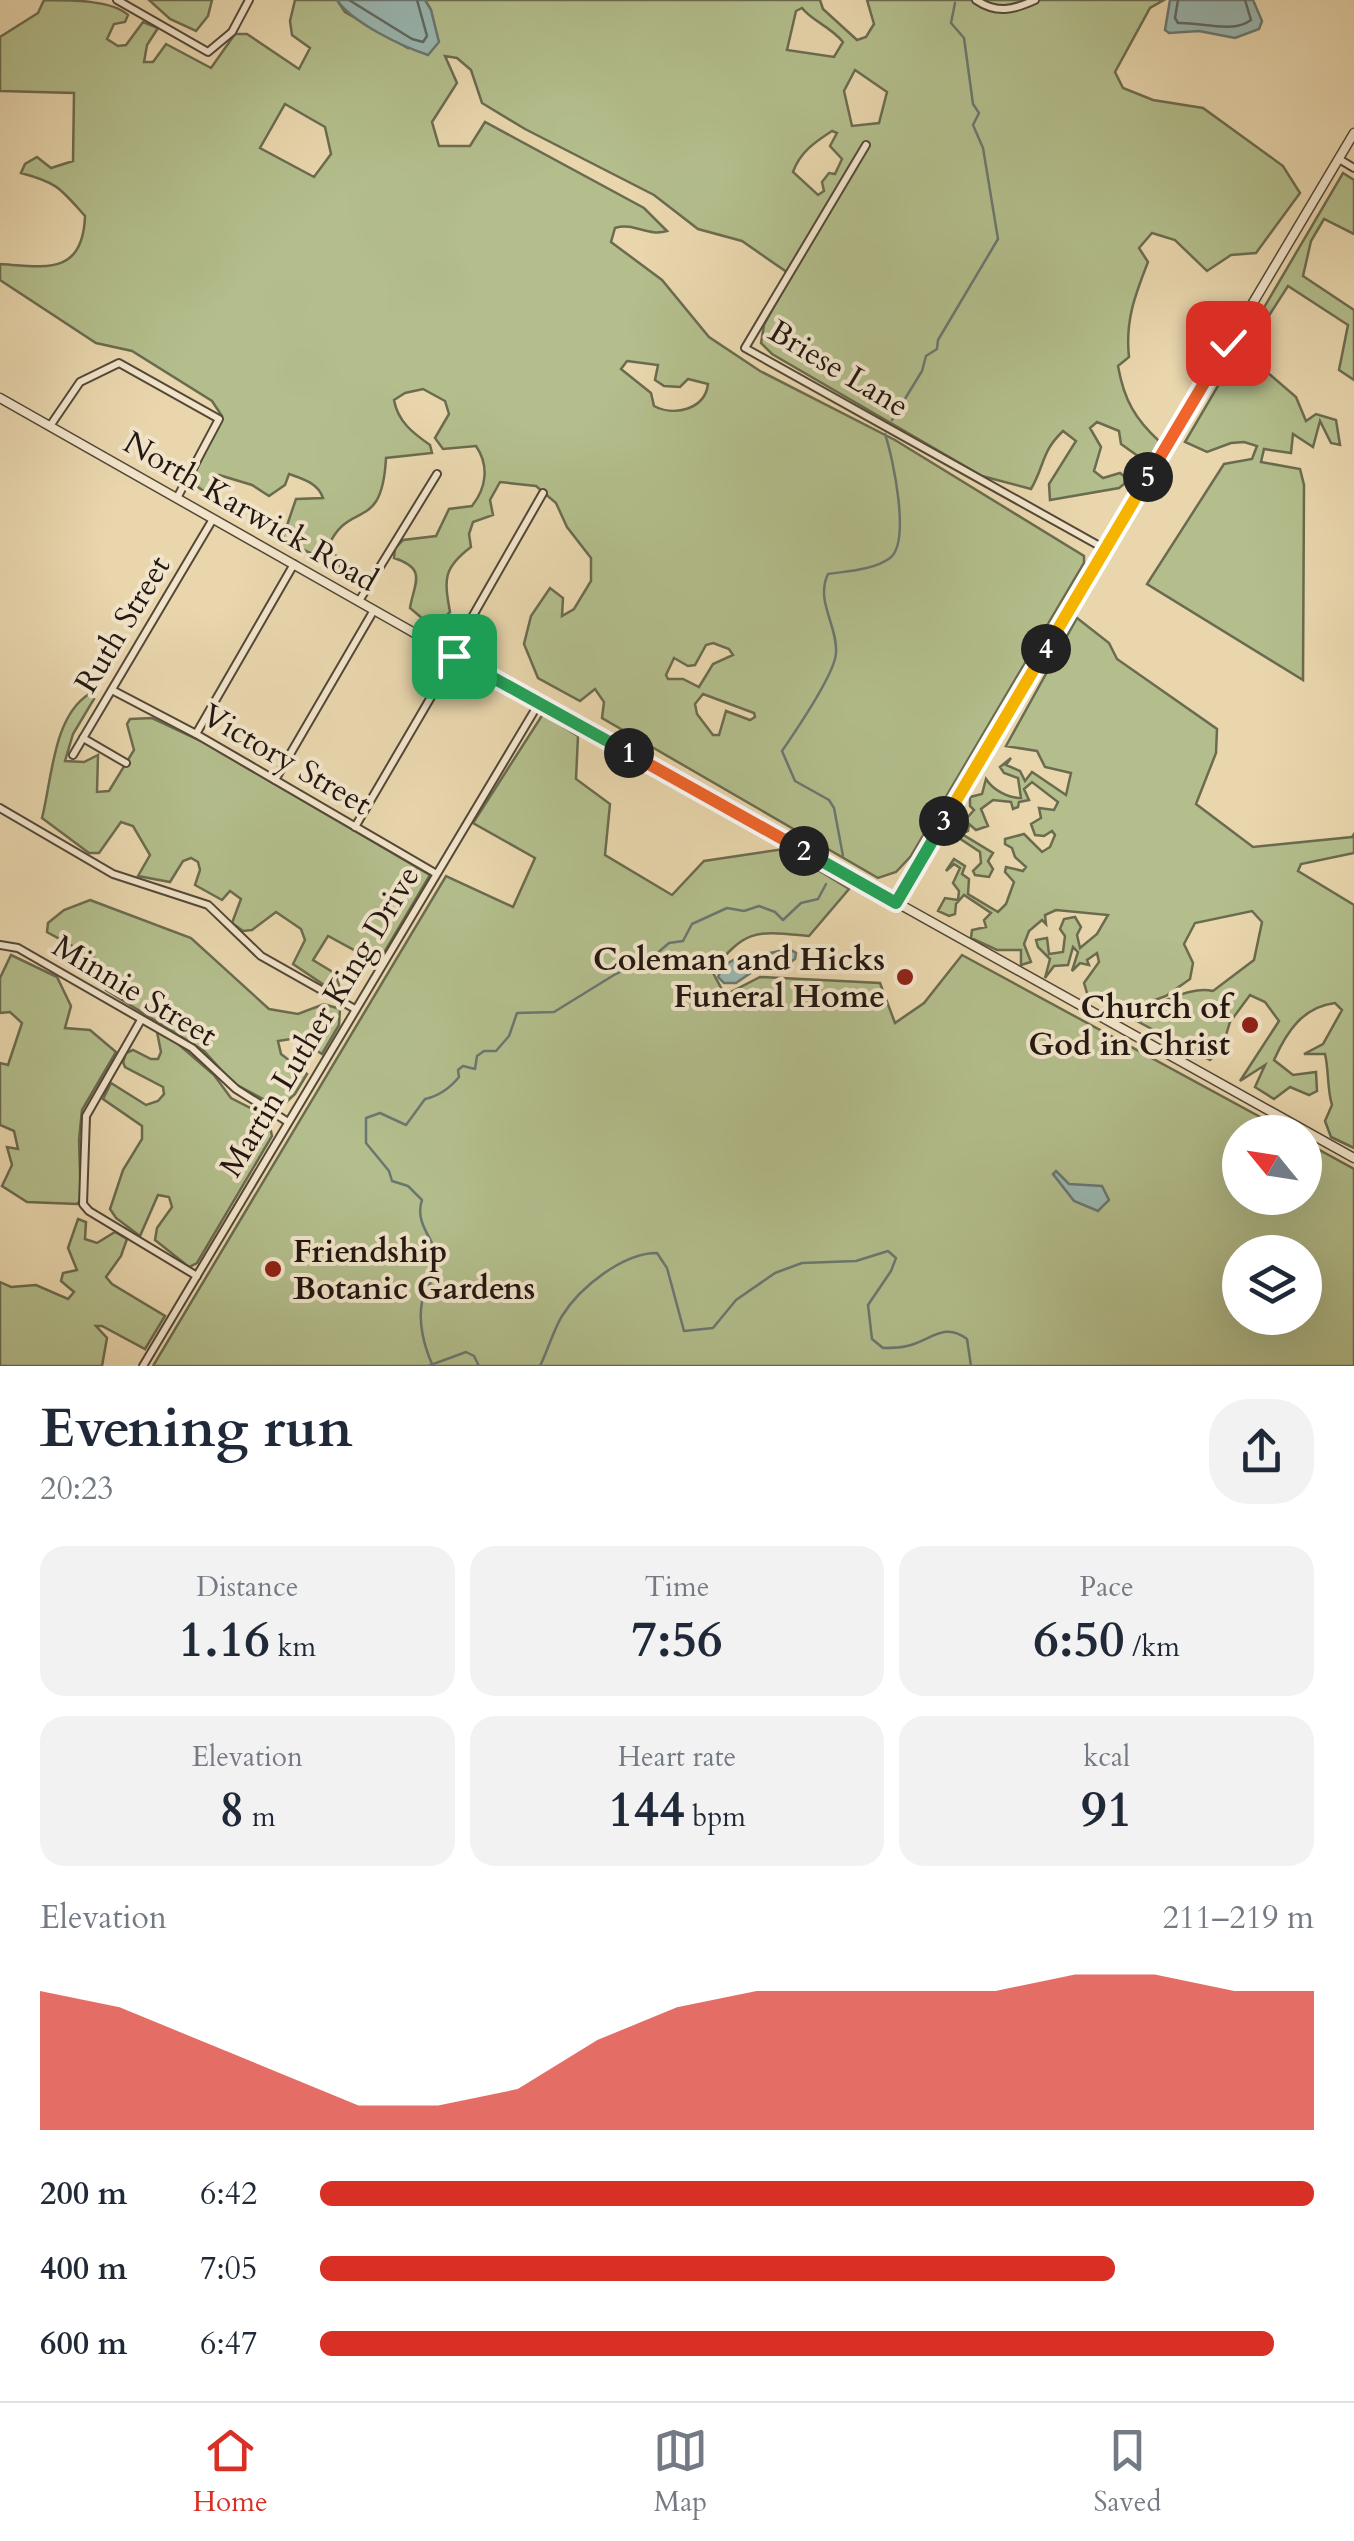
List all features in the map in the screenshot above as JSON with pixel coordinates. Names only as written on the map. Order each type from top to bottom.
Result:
[{"type":"street","points":[[117,0],[208,52],[232,32],[249,0]]},
{"type":"street","points":[[976,0],[1002,10],[1015,10],[1035,0]]},
{"type":"street","points":[[896,903],[1354,133]]},
{"type":"street","name":"Briese Lane","points":[[866,145],[745,348],[1105,549]]},
{"type":"street","points":[[1339,159],[1354,168]]},
{"type":"street","points":[[50,426],[80,382],[118,363],[218,419],[177,498]]},
{"type":"street","name":"North Karwick Road","points":[[0,398],[1354,1157]]},
{"type":"street","points":[[358,601],[437,474]]},
{"type":"street","points":[[355,826],[543,492]]},
{"type":"street","name":"Ruth Street","points":[[73,755],[213,518]]},
{"type":"street","points":[[196,734],[294,564]]},
{"type":"street","points":[[275,780],[374,610]]},
{"type":"street","name":"Victory Street","points":[[112,690],[436,873]]},
{"type":"street","name":"Martin Luther King Drive","points":[[143,1366],[539,703]]},
{"type":"street","points":[[83,738],[126,763]]},
{"type":"street","points":[[0,808],[114,874],[208,905],[261,956],[355,1008]]},
{"type":"street","name":"Minnie Street","points":[[0,946],[18,948],[204,1057],[236,1089],[288,1122]]},
{"type":"street","points":[[140,1020],[86,1116],[83,1204],[196,1276]]},
{"type":"green space","points":[[44,0],[90,2],[121,10],[128,15],[125,22],[114,24],[107,39],[118,46],[126,45],[143,22],[158,28],[147,45],[144,62],[153,62],[166,44],[211,68],[235,34],[247,34],[299,69],[310,48],[292,35],[290,21],[295,0],[337,0],[345,12],[408,48],[431,10],[425,0],[820,0],[823,9],[857,40],[866,37],[874,24],[867,0],[1164,0],[1150,8],[1115,72],[1123,88],[1153,100],[1203,108],[1283,166],[1300,193],[1256,253],[1231,255],[1207,271],[1175,240],[1152,233],[1139,248],[1148,262],[1130,320],[1129,357],[1118,366],[1132,408],[1160,442],[1145,461],[1121,444],[1119,431],[1097,422],[1090,428],[1101,447],[1094,471],[1103,478],[1120,473],[1129,480],[1119,488],[1050,500],[1049,484],[1076,441],[1063,431],[1047,452],[1031,489],[982,476],[772,354],[761,343],[764,325],[791,275],[742,241],[698,229],[654,195],[482,103],[471,70],[457,58],[445,56],[457,83],[432,122],[439,146],[470,146],[485,122],[644,208],[667,231],[615,228],[611,242],[662,280],[709,337],[760,371],[895,440],[1084,556],[1084,563],[911,856],[896,872],[878,878],[602,718],[604,702],[595,689],[580,701],[538,678],[524,644],[531,616],[550,588],[563,598],[562,616],[574,609],[591,581],[591,558],[567,527],[556,503],[536,486],[500,482],[490,500],[493,515],[473,522],[469,534],[471,547],[450,568],[450,612],[440,622],[423,619],[410,608],[415,572],[394,558],[395,548],[403,540],[436,536],[449,509],[472,506],[483,484],[483,461],[476,446],[443,449],[435,438],[449,414],[445,401],[423,389],[394,400],[403,421],[430,445],[432,453],[386,458],[378,497],[371,507],[336,532],[328,547],[341,567],[282,540],[296,499],[323,498],[309,482],[289,474],[285,485],[269,496],[252,485],[219,475],[205,492],[191,482],[222,416],[212,401],[132,351],[96,343],[0,280],[0,264],[59,264],[77,249],[83,235],[85,216],[70,199],[51,184],[21,173],[25,164],[37,157],[51,168],[73,161],[74,93],[0,91],[0,37],[38,13]],"holes":[[[802,8],[843,42],[834,57],[787,50],[796,11]],[[855,70],[887,92],[879,123],[852,126],[844,91]],[[285,104],[325,127],[331,154],[314,177],[260,148]],[[832,131],[837,133],[830,146],[842,159],[835,174],[829,173],[822,182],[824,191],[818,195],[793,172],[804,153]],[[627,361],[658,365],[655,380],[664,386],[680,387],[688,379],[708,384],[701,400],[680,410],[654,406],[651,393],[621,369]],[[713,643],[729,649],[733,655],[713,664],[699,687],[683,679],[668,679],[666,675],[674,658],[688,666],[695,665],[706,645]],[[703,694],[754,713],[755,717],[750,720],[726,711],[719,735],[713,735],[697,714],[695,704]]]},
{"type":"green space","points":[[149,0],[212,0],[208,16],[196,31],[170,19]]},
{"type":"green space","points":[[1343,173],[1354,180],[1354,234],[1324,219],[1311,241],[1303,276],[1354,310],[1354,380],[1339,370],[1348,325],[1288,286],[1245,353],[1296,397],[1306,421],[1316,414],[1336,420],[1340,445],[1331,443],[1320,421],[1313,447],[1293,434],[1291,453],[1264,449],[1261,462],[1300,469],[1304,485],[1303,680],[1147,584],[1224,464],[1252,459],[1257,446],[1244,442],[1207,452],[1185,442]]},
{"type":"green space","points":[[1077,618],[1109,643],[1117,659],[1217,729],[1216,753],[1196,804],[1253,847],[1354,834],[1354,853],[1301,864],[1298,871],[1354,905],[1354,1148],[1331,1137],[1325,1121],[1332,1105],[1325,1054],[1304,1054],[1323,1044],[1342,1010],[1335,1003],[1314,1010],[1297,1022],[1274,1060],[1293,1075],[1316,1072],[1317,1091],[1309,1095],[1290,1087],[1274,1099],[1255,1087],[1265,1065],[1240,1081],[1279,1021],[1265,1002],[1250,995],[1230,1022],[1222,1048],[1210,1060],[1133,1019],[1136,1010],[1184,993],[1213,991],[1254,960],[1262,922],[1252,911],[1195,923],[1184,944],[1193,963],[1190,979],[1166,996],[1144,1004],[1138,1000],[1124,1009],[1107,1005],[1087,993],[1084,983],[1099,962],[1097,953],[1087,960],[1089,965],[1080,963],[1072,971],[1078,952],[1073,947],[1068,965],[1054,966],[1045,978],[1050,959],[1036,940],[1047,938],[1049,954],[1063,952],[1065,936],[1060,929],[1064,919],[1075,917],[1081,927],[1077,935],[1080,948],[1097,934],[1108,915],[1056,910],[1045,915],[1046,924],[1042,920],[1029,931],[1024,944],[1031,962],[1021,965],[1021,950],[997,950],[971,938],[972,930],[986,927],[984,920],[991,913],[964,895],[956,904],[955,914],[949,916],[938,911],[945,898],[958,900],[959,891],[953,883],[960,868],[954,864],[946,871],[954,859],[965,866],[962,874],[969,879],[968,894],[998,912],[1006,904],[1014,882],[1005,872],[1006,867],[1023,871],[1026,867],[1005,839],[1024,834],[1042,852],[1050,847],[1055,835],[1052,831],[1044,836],[1035,835],[1031,824],[1041,818],[1039,808],[1054,810],[1058,802],[1032,782],[1024,789],[1029,800],[1019,802],[1013,809],[1011,802],[993,800],[981,809],[988,826],[976,830],[969,824],[968,831],[962,834],[993,853],[988,861],[993,869],[989,877],[975,875],[973,871],[981,863],[980,852],[953,834],[953,823],[966,819],[974,810],[970,797],[982,794],[986,779],[1001,793],[1021,798],[1018,778],[1004,773],[1000,767],[1011,758],[1006,765],[1020,771],[1025,781],[1032,772],[1066,795],[1071,773],[1045,767],[1037,751],[1006,746]]},
{"type":"green space","points":[[89,694],[94,699],[73,734],[65,761],[84,762],[98,755],[97,792],[109,791],[134,750],[127,724],[130,719],[152,718],[201,741],[430,875],[378,963],[328,936],[313,960],[336,974],[342,997],[293,964],[305,940],[301,929],[276,912],[252,930],[243,931],[232,923],[241,899],[230,891],[222,900],[195,885],[200,870],[198,862],[191,858],[183,861],[170,882],[138,876],[150,855],[133,826],[121,822],[99,853],[89,853],[42,818],[61,733],[77,704]]},
{"type":"green space","points":[[543,714],[578,736],[576,779],[610,804],[605,855],[672,895],[704,861],[784,849],[849,889],[809,936],[764,934],[734,947],[712,971],[725,995],[760,977],[880,983],[895,1023],[924,1003],[962,955],[1257,1115],[1222,1115],[1222,1215],[1322,1215],[1322,1151],[1354,1169],[1354,1366],[153,1366],[446,876],[513,907],[535,858],[473,823]]},
{"type":"green space","points":[[90,900],[191,938],[269,1009],[298,1014],[324,1004],[340,1009],[339,1025],[322,1054],[297,1038],[278,1041],[281,1054],[307,1074],[295,1094],[280,1108],[233,1083],[204,1051],[106,990],[111,975],[96,959],[47,932],[48,923],[64,910]]},
{"type":"green space","points":[[11,955],[57,977],[71,1006],[65,1028],[90,1030],[116,1052],[82,1110],[81,1200],[77,1204],[27,1202],[2,1186],[12,1165],[7,1147],[18,1149],[14,1131],[0,1125],[0,1063],[8,1065],[22,1023],[10,1012],[0,1013],[0,978]]},
{"type":"green space","points":[[157,1032],[177,1043],[214,1075],[231,1098],[268,1117],[272,1136],[197,1263],[189,1267],[155,1240],[157,1228],[172,1207],[169,1197],[158,1195],[140,1236],[110,1209],[123,1170],[142,1139],[142,1126],[103,1099],[111,1083],[146,1105],[164,1094],[163,1087],[125,1067],[123,1062],[126,1053],[133,1050],[158,1059],[161,1052]]},
{"type":"green space","points":[[78,1219],[86,1222],[85,1239],[97,1243],[115,1232],[127,1239],[106,1277],[165,1316],[145,1349],[96,1326],[107,1338],[102,1366],[0,1366],[0,1282],[11,1287],[36,1285],[68,1299],[74,1292],[61,1281],[63,1273],[77,1270],[68,1248]]},
{"type":"water","points":[[337,0],[425,0],[439,42],[428,55],[417,51],[366,25]]},
{"type":"water","points":[[1170,0],[1253,0],[1262,21],[1259,29],[1235,38],[1199,31],[1169,33],[1165,30]]},
{"type":"water","points":[[782,950],[796,953],[795,959],[773,973],[758,968],[736,983],[724,983],[718,977],[729,962]]},
{"type":"water","points":[[1056,1171],[1069,1184],[1102,1186],[1109,1200],[1098,1211],[1074,1201],[1053,1174]]},
{"type":"waterway","points":[[892,420],[922,371],[926,356],[937,349],[938,340],[998,239],[983,148],[973,125],[979,113],[973,104],[964,38],[951,23],[955,3]]},
{"type":"waterway","points":[[843,856],[834,808],[829,800],[795,781],[782,751],[814,703],[834,662],[836,643],[824,594],[828,574],[876,565],[890,558],[896,549],[900,518],[885,434]]},
{"type":"waterway","points":[[432,1364],[422,1334],[421,1310],[437,1257],[421,1218],[422,1200],[408,1186],[392,1181],[389,1171],[366,1143],[366,1118],[380,1113],[406,1125],[425,1099],[440,1094],[456,1081],[458,1070],[463,1066],[475,1069],[477,1056],[484,1051],[496,1051],[509,1036],[517,1013],[554,1012],[655,955],[669,943],[683,941],[692,924],[727,908],[744,911],[759,906],[783,920],[801,903],[818,899],[826,884]]},
{"type":"waterway","points":[[540,1366],[570,1305],[591,1283],[630,1259],[657,1253],[667,1268],[684,1331],[713,1328],[736,1300],[775,1273],[802,1263],[856,1261],[888,1251],[896,1258],[868,1305],[872,1339],[883,1348],[898,1348],[944,1332],[959,1334],[967,1339],[971,1366]]},
{"type":"waterway","points":[[428,1366],[466,1352],[474,1356],[479,1366]]},
{"type":"place","name":"Coleman and Hicks Funeral Home","points":[[905,977]]},
{"type":"place","name":"Church of God in Christ","points":[[1250,1025]]},
{"type":"place","name":"Friendship Botanic Gardens","points":[[273,1269]]},
{"type":"route","points":[[454,656],[896,903],[1228,343]]}]
